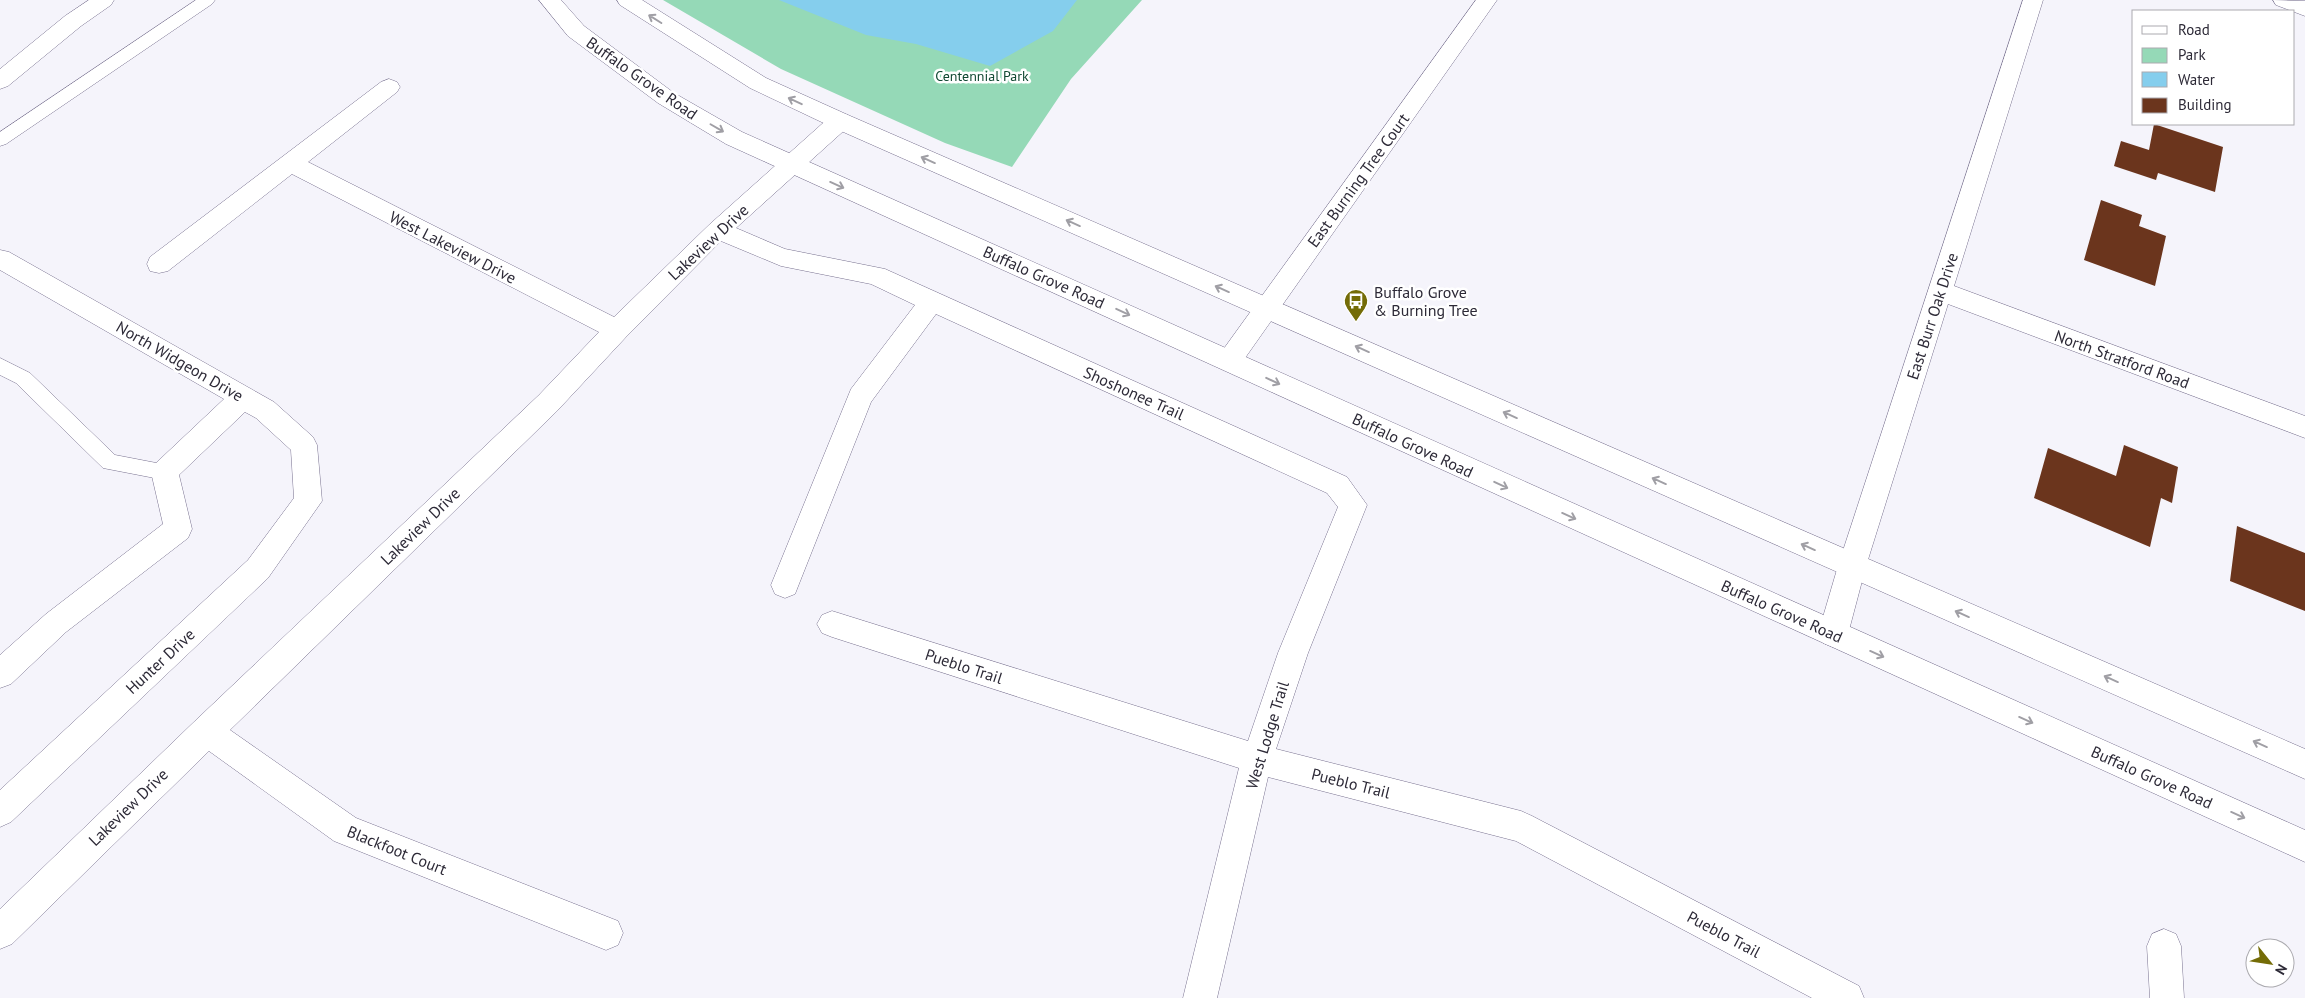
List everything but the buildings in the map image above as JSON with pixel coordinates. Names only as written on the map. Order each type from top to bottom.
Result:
[{"type":"street","points":[[0,81],[73,21],[104,0]]},
{"type":"street","name":"Buffalo Grove Road","points":[[549,0],[576,31],[666,98],[734,138],[2305,846]]},
{"type":"street","points":[[627,0],[758,83],[840,121],[2305,764]]},
{"type":"street","name":"East Burning Tree Court","points":[[1229,361],[1487,0]]},
{"type":"street","name":"East Burr Oak Drive","points":[[1833,634],[1852,566],[2033,0]]},
{"type":"street","points":[[2283,0],[2305,9]]},
{"type":"street","points":[[159,264],[289,162],[390,87]]},
{"type":"street","name":"Lakeview Drive","points":[[0,932],[548,403],[617,330],[718,230],[840,121]]},
{"type":"street","name":"West Lakeview Drive","points":[[289,162],[617,330]]},
{"type":"street","name":"Shoshonee Trail","points":[[718,230],[781,257],[876,276],[1337,485]]},
{"type":"street","name":"North Widgeon Drive","points":[[0,259],[265,410],[304,445],[308,501]]},
{"type":"street","name":"North Stratford Road","points":[[1939,292],[2305,427]]},
{"type":"street","points":[[785,585],[860,397],[932,301]]},
{"type":"street","points":[[0,674],[56,623],[178,529],[165,472],[243,397]]},
{"type":"street","name":"West Lodge Trail","points":[[1200,998],[1257,759],[1293,653],[1353,505],[1337,485]]},
{"type":"street","name":"Hunter Drive","points":[[0,811],[258,569],[308,501]]},
{"type":"street","name":"Pueblo Trail","points":[[832,624],[1257,759],[1521,827],[1847,998]]},
{"type":"street","name":"Blackfoot Court","points":[[206,732],[345,830],[606,933]]},
{"type":"street","points":[[2164,946],[2167,998]]},
{"type":"lane","points":[[0,140],[207,0]]},
{"type":"lane","points":[[0,366],[23,378],[110,462],[165,472]]},
{"type":"green space","name":"Centennial Park","points":[[663,0],[1142,0],[1071,79],[1012,167],[945,143],[781,69]]},
{"type":"water","points":[[779,0],[1077,0],[1053,31],[990,66],[916,44],[866,35]]},
{"type":"place","name":"Buffalo Grove & Burning Tree","points":[[1356,322]]}]
